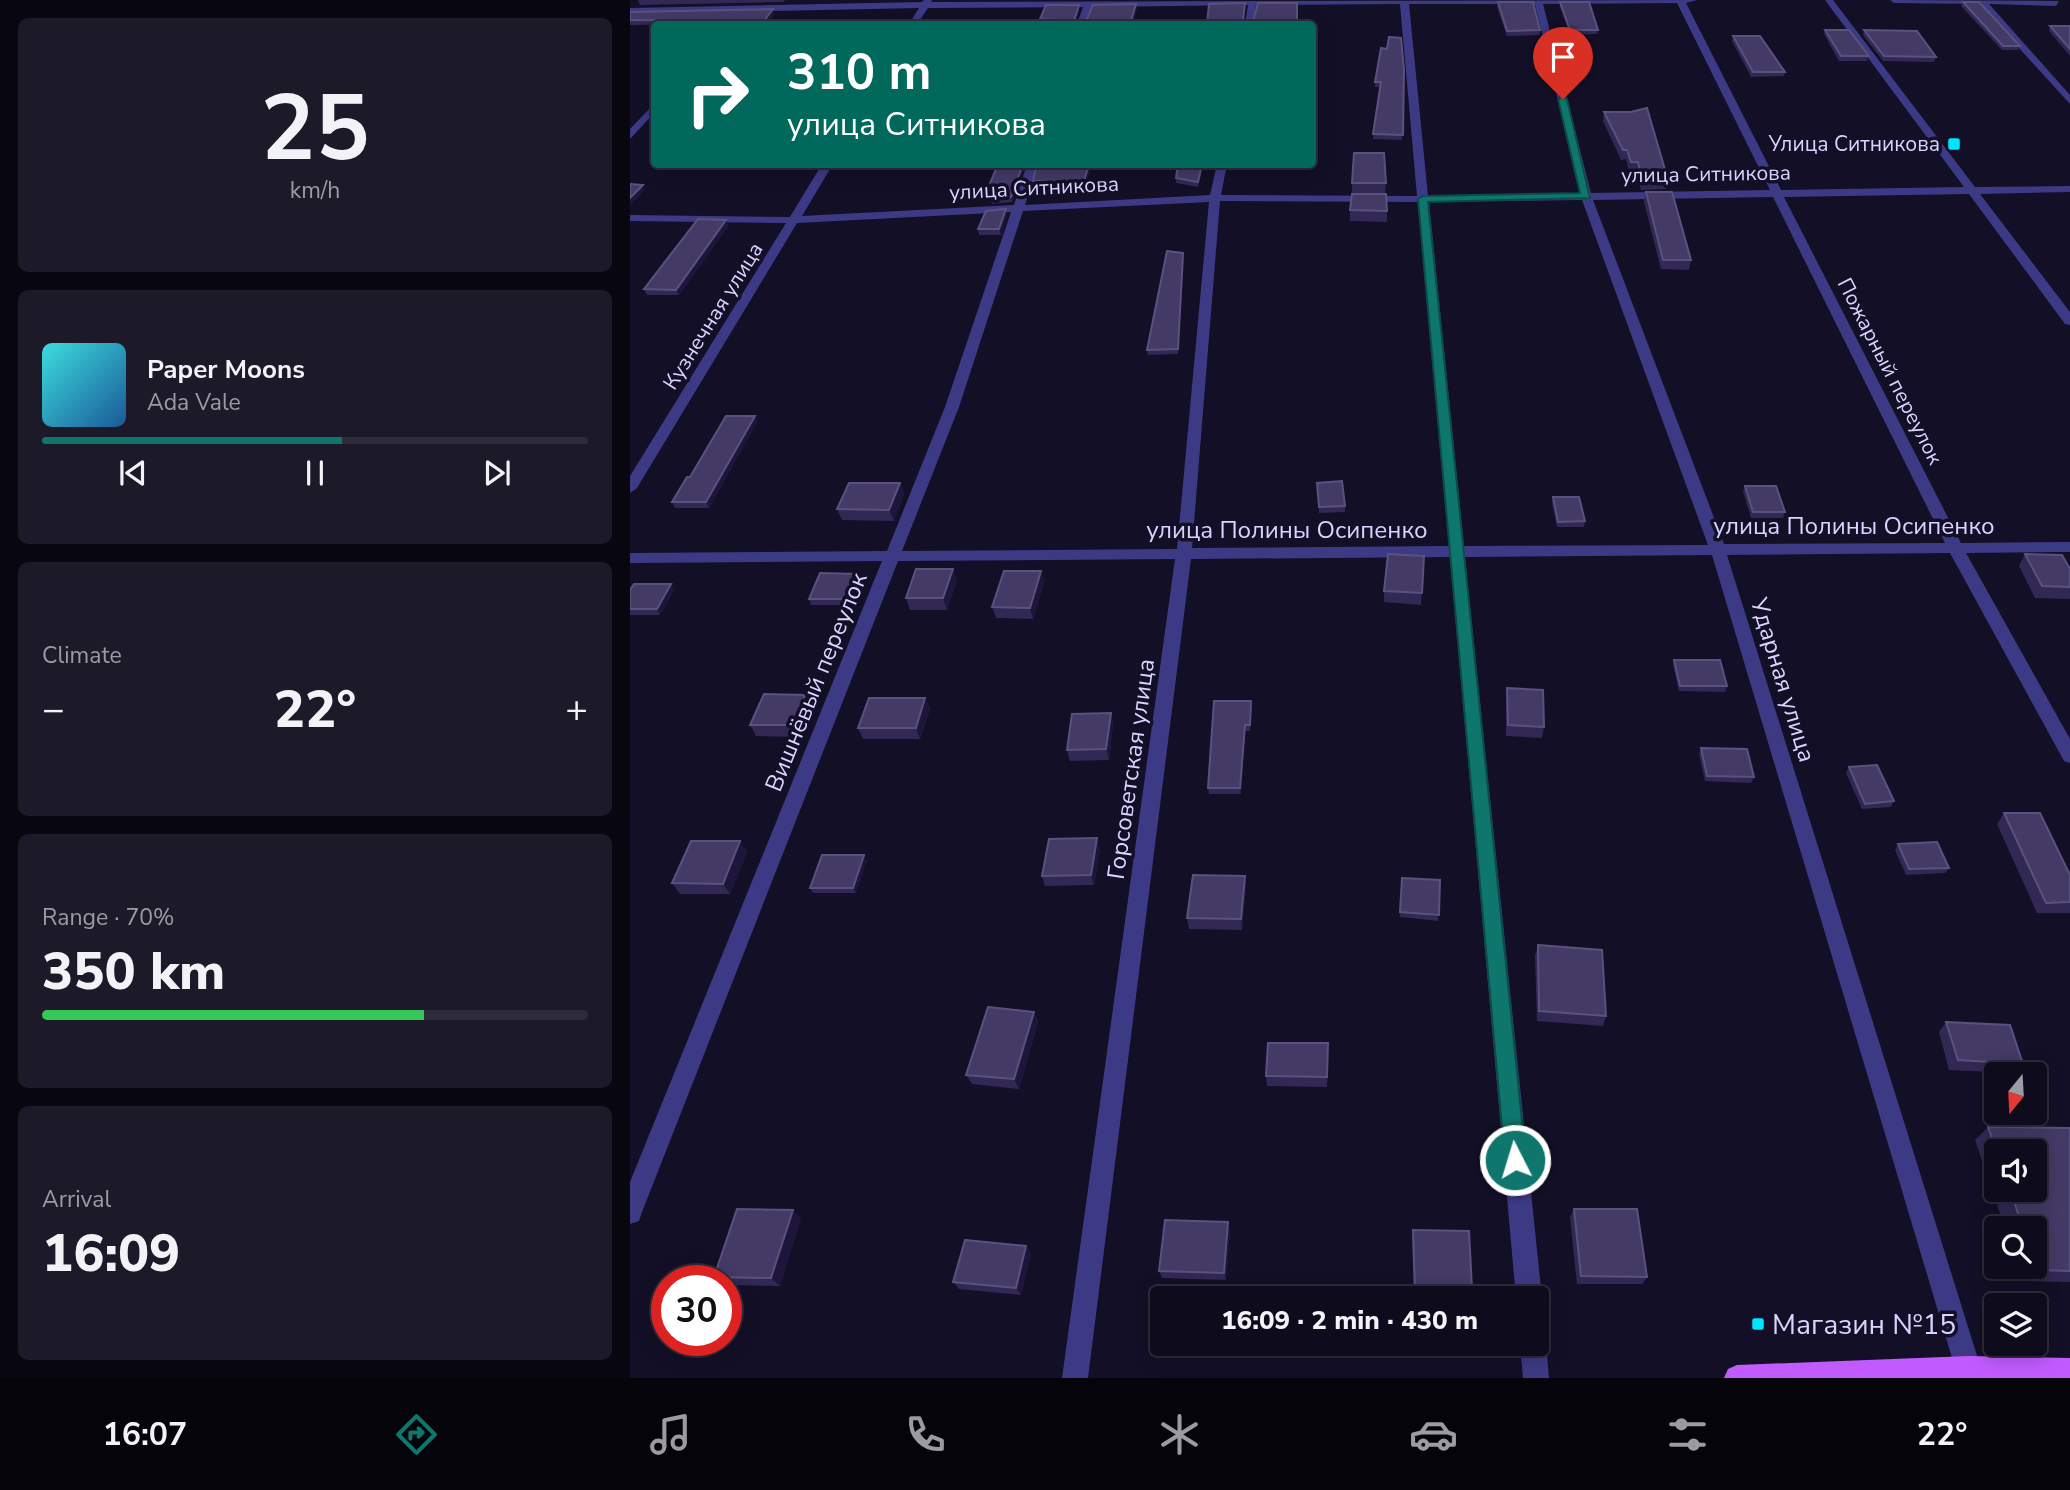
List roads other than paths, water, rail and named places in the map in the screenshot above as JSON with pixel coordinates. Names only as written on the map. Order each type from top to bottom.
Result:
[{"type":"main road","points":[[1737,1378],[2070,1371]]},
{"type":"street","name":"Пожарный переулок","points":[[1680,0],[1955,547],[2070,756]]},
{"type":"street","points":[[630,11],[734,13],[926,3],[1693,0]]},
{"type":"street","points":[[1829,0],[2070,321]]},
{"type":"street","points":[[1894,0],[2070,4]]},
{"type":"street","points":[[1250,21],[1253,1]]},
{"type":"street","name":"Ударная улица","points":[[1539,1],[1586,196],[1718,550],[1970,1373]]},
{"type":"street","points":[[1981,1],[2070,101]]},
{"type":"street","points":[[1083,21],[1089,2]]},
{"type":"street","points":[[1404,2],[1528,1286]]},
{"type":"street","points":[[915,21],[926,3]]},
{"type":"street","points":[[630,136],[651,111]]},
{"type":"street","name":"Кузнечная улица","points":[[630,488],[826,168]]},
{"type":"street","name":"Вишнёвый переулок","points":[[630,1212],[953,407],[1032,168]]},
{"type":"street","name":"Горсоветская улица","points":[[1075,1378],[1184,554],[1215,198],[1221,168]]},
{"type":"street","name":"улица Ситникова","points":[[630,218],[795,220],[1215,198],[1423,199],[2070,189]]},
{"type":"street","name":"улица Полины Осипенко","points":[[630,558],[2070,547]]},
{"type":"street","points":[[1534,1356],[1536,1378]]},
{"type":"place","name":"Улица Ситникова","points":[[1954,144]]},
{"type":"place","name":"Магазин №15","points":[[1758,1324]]}]
